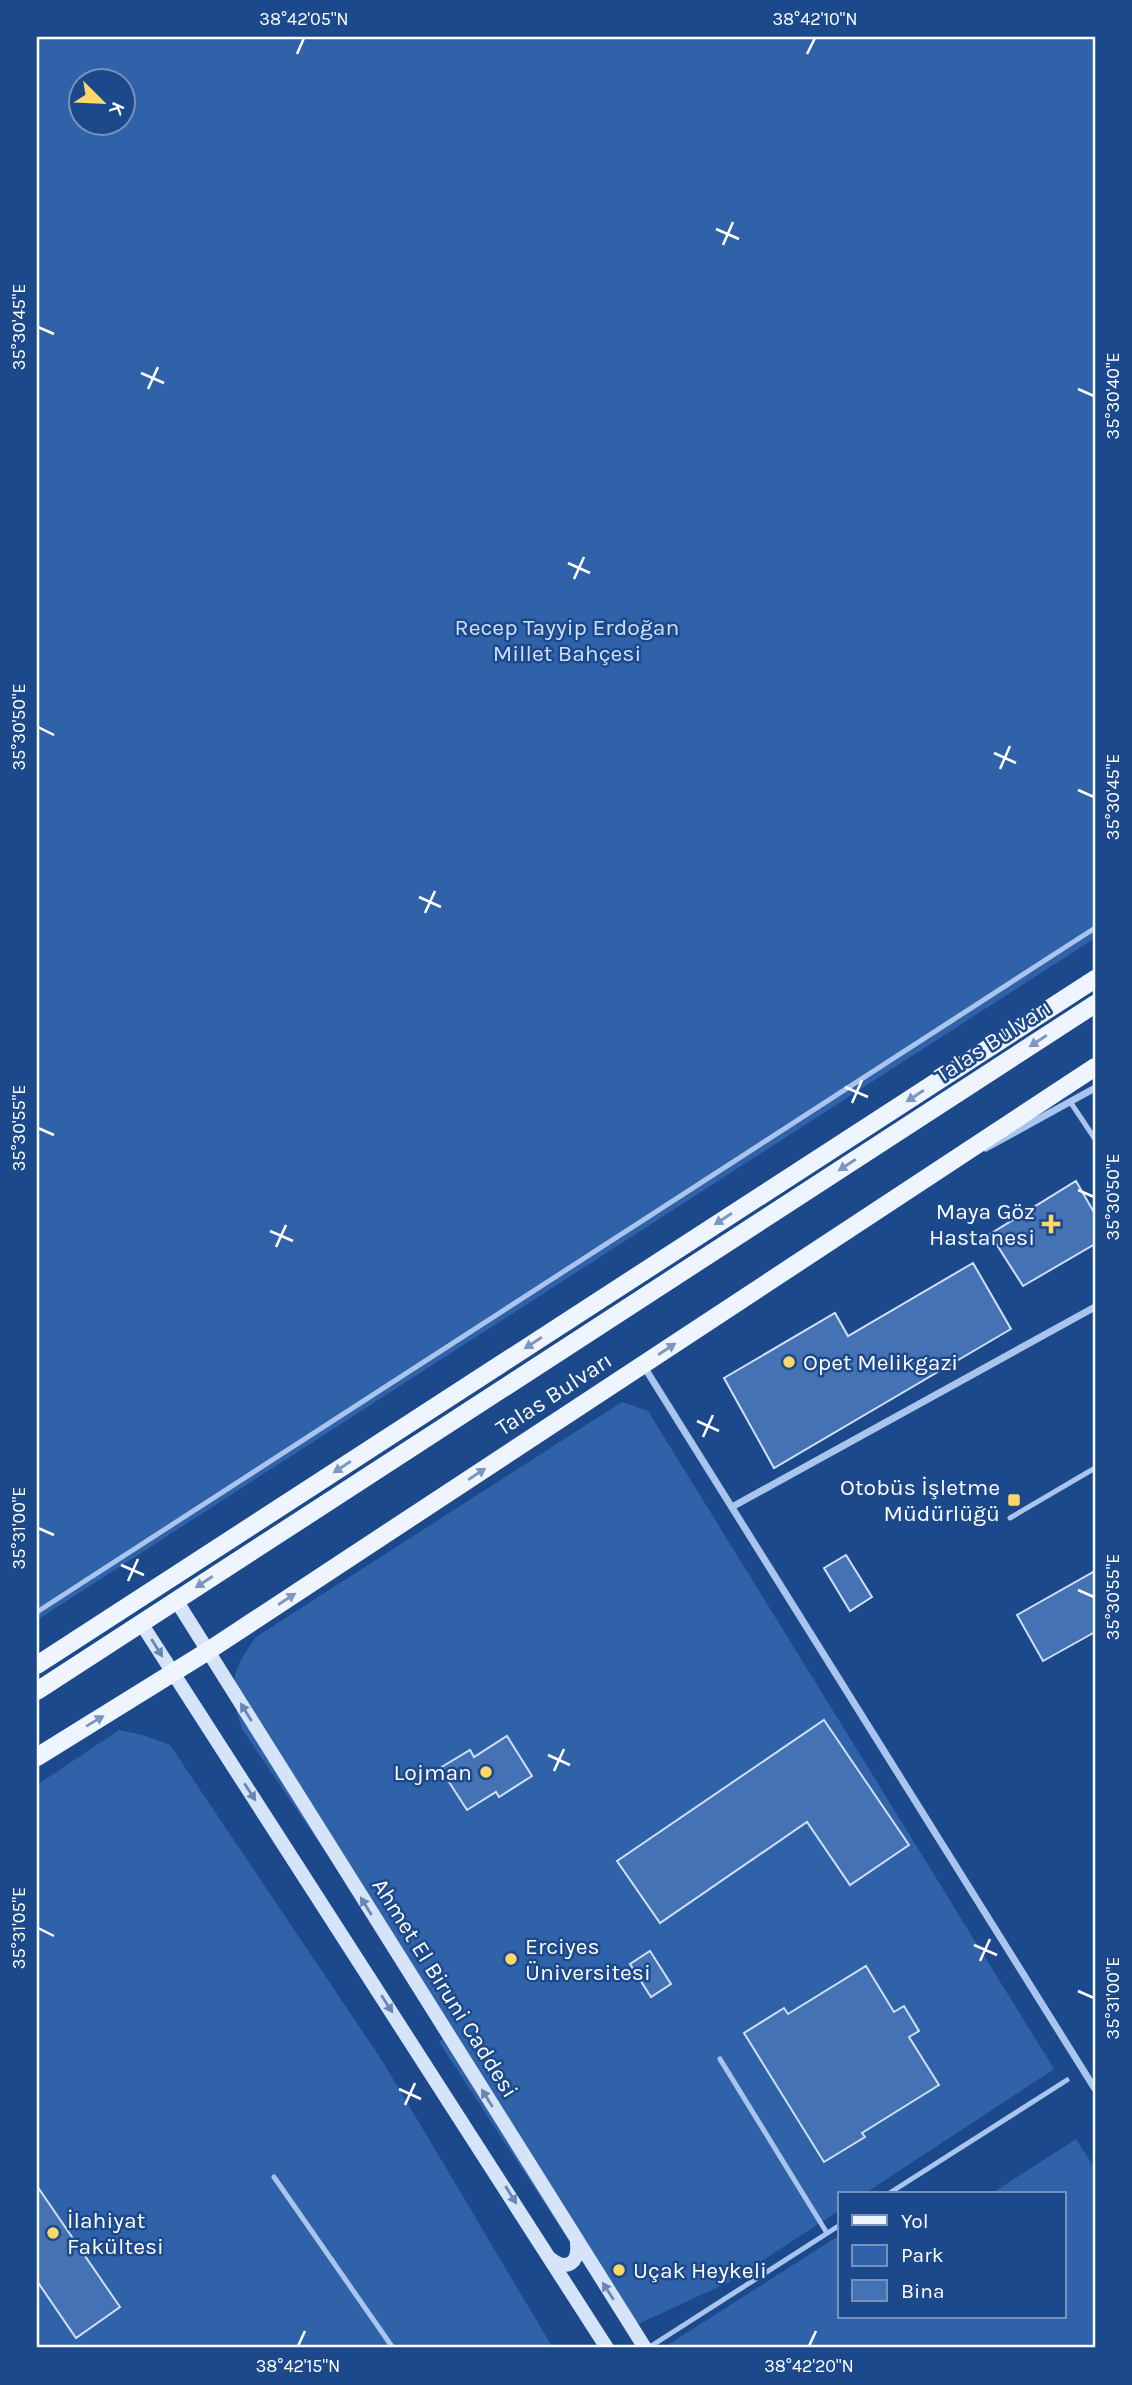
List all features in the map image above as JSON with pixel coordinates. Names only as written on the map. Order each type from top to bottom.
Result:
[{"type":"main road","points":[[37,1665],[1095,979]]},
{"type":"main road","name":"Talas Bulvarı","points":[[37,1691],[1095,1004]]},
{"type":"main road","name":"Talas Bulvarı","points":[[37,1757],[173,1674],[1095,1067]]},
{"type":"street","points":[[917,1185],[1095,1088]]},
{"type":"street","points":[[732,1507],[1095,1307]]},
{"type":"street","points":[[643,1365],[1095,2090]]},
{"type":"street","name":"Ahmet El Biruni Caddesi","points":[[176,1600],[646,2348]]},
{"type":"street","points":[[141,1623],[607,2348]]},
{"type":"street","points":[[550,2258],[558,2264],[572,2264],[576,2259],[577,2242]]},
{"type":"lane","points":[[37,1612],[1095,928]]},
{"type":"lane","points":[[1071,1103],[1095,1139]]},
{"type":"lane","points":[[1010,1518],[1095,1468]]},
{"type":"lane","points":[[720,2059],[827,2233]]},
{"type":"lane","points":[[891,2192],[1068,2080]]},
{"type":"lane","points":[[274,2177],[393,2348]]},
{"type":"lane","points":[[646,2348],[838,2226]]},
{"type":"green space","name":"Recep Tayyip Erdoğan Millet Bahçesi","points":[[37,37],[1095,37],[1095,938],[37,1620]]},
{"type":"green space","points":[[622,1402],[648,1411],[1054,2069],[867,2192],[838,2192],[838,2211],[731,2281],[636,2325],[620,2319],[439,2042],[449,2034],[242,1729],[233,1691],[234,1681],[241,1661],[256,1637]]},
{"type":"green space","points":[[119,1730],[170,1745],[383,2062],[553,2348],[37,2348],[37,1785]]},
{"type":"green space","points":[[1076,2139],[1095,2169],[1095,2348],[663,2348],[838,2236],[838,2318],[1066,2318],[1066,2192],[994,2192]]},
{"type":"building","name":"Maya Göz Hastanesi","points":[[1076,1181],[1095,1214],[1095,1244],[1023,1286],[990,1234]]},
{"type":"building","points":[[973,1263],[1011,1329],[774,1468],[724,1378],[835,1313],[848,1336]]},
{"type":"building","points":[[846,1555],[872,1597],[850,1611],[824,1568]]},
{"type":"building","points":[[1095,1571],[1095,1632],[1043,1661],[1017,1615]]},
{"type":"building","points":[[824,1720],[909,1845],[850,1885],[807,1822],[660,1923],[617,1861]]},
{"type":"building","name":"Lojman","points":[[507,1736],[532,1776],[499,1797],[496,1792],[467,1810],[440,1768],[470,1750],[474,1757]]},
{"type":"building","points":[[650,1951],[671,1984],[651,1997],[630,1964]]},
{"type":"building","points":[[866,1966],[894,2012],[904,2006],[919,2031],[909,2037],[939,2085],[862,2133],[865,2137],[824,2162],[744,2033],[784,2008],[788,2014]]},
{"type":"building","name":"İlahiyat Fakültesi","points":[[37,2186],[120,2307],[76,2338],[37,2281]]},
{"type":"place","name":"Maya Göz Hastanesi","points":[[1051,1224]]},
{"type":"place","name":"Opet Melikgazi","points":[[789,1362]]},
{"type":"place","name":"Otobüs İşletme Müdürlüğü","points":[[1014,1500]]},
{"type":"place","name":"Lojman","points":[[486,1772]]},
{"type":"place","name":"Erciyes Üniversitesi","points":[[511,1959]]},
{"type":"place","name":"İlahiyat Fakültesi","points":[[53,2233]]},
{"type":"place","name":"Uçak Heykeli","points":[[619,2270]]}]
